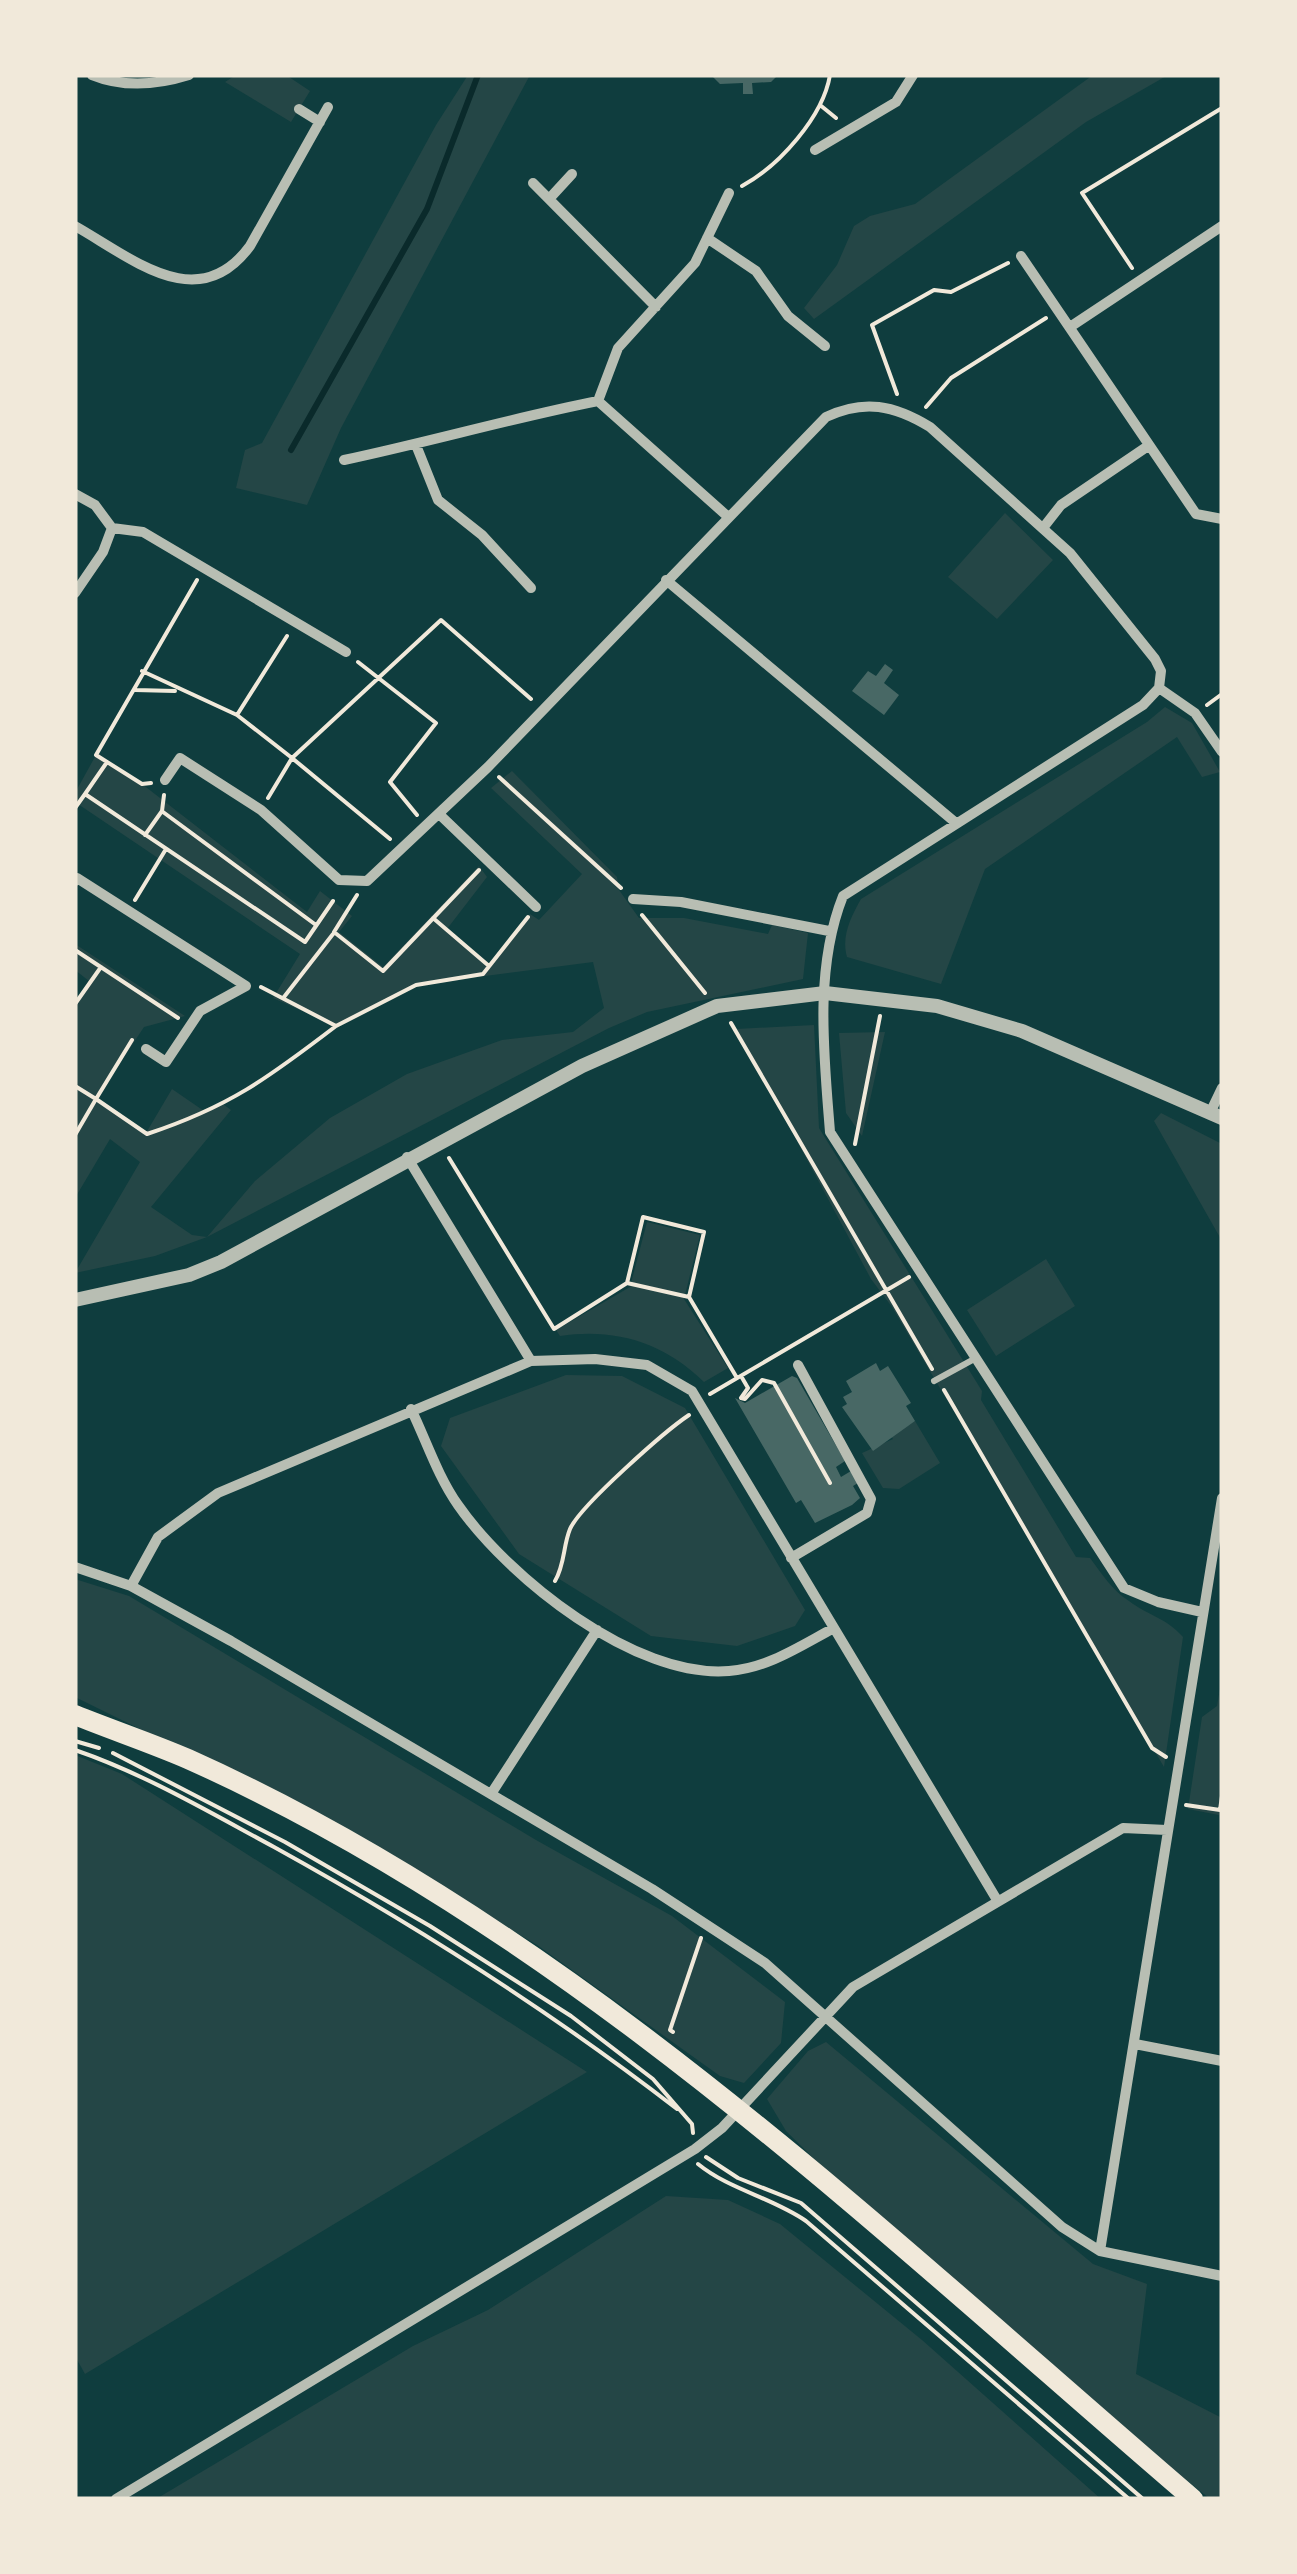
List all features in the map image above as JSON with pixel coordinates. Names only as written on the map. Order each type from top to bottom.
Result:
[{"type":"highway","points":[[75,1716],[188,1759],[343,1840],[506,1938],[738,2110],[1193,2499]]},
{"type":"street","points":[[92,75],[126,84],[157,84],[189,75]]},
{"type":"street","points":[[815,150],[896,102],[913,75]]},
{"type":"street","points":[[75,226],[167,277],[190,281],[215,276],[236,264],[250,246],[328,107]]},
{"type":"street","points":[[299,109],[320,122]]},
{"type":"street","points":[[550,199],[572,174]]},
{"type":"street","points":[[533,183],[656,307]]},
{"type":"street","points":[[598,401],[618,348],[695,263],[729,194]]},
{"type":"street","points":[[1070,327],[1222,226]]},
{"type":"street","points":[[707,238],[756,271],[788,316],[825,346]]},
{"type":"street","points":[[1021,256],[1196,514],[1222,519]]},
{"type":"street","points":[[344,460],[416,445],[475,426],[598,401]]},
{"type":"street","points":[[598,401],[726,515]]},
{"type":"street","points":[[165,780],[180,758],[261,810],[340,880],[362,881],[403,850],[488,767],[726,515],[826,417],[852,405],[900,411],[917,419],[1070,553],[1155,659],[1160,671],[1159,688],[1143,704],[844,896],[829,931],[825,993],[830,1132],[1124,1588],[1158,1602],[1202,1612]]},
{"type":"street","points":[[416,445],[438,500],[482,535],[531,588]]},
{"type":"street","points":[[1042,528],[1061,505],[1148,446]]},
{"type":"street","points":[[75,494],[94,505],[112,528],[143,532],[346,652]]},
{"type":"street","points":[[75,593],[103,552],[112,528]]},
{"type":"street","points":[[666,580],[956,824]]},
{"type":"street","points":[[1159,688],[1195,714],[1222,752]]},
{"type":"street","points":[[439,814],[536,907]]},
{"type":"street","points":[[75,881],[77,878],[246,986],[200,1011],[166,1062],[146,1049]]},
{"type":"street","points":[[633,899],[681,902],[829,931]]},
{"type":"street","points":[[75,1300],[205,1268],[282,1231],[407,1157],[582,1066],[717,1006],[825,993],[884,997],[951,1009],[1022,1031],[1216,1116],[1222,1088]]},
{"type":"street","points":[[407,1157],[531,1361]]},
{"type":"street","points":[[131,1586],[158,1538],[218,1493],[411,1409],[531,1361],[595,1359],[647,1365],[692,1392],[997,1900]]},
{"type":"street","points":[[791,1558],[866,1513],[871,1499],[798,1365]]},
{"type":"street","points":[[411,1409],[465,1514],[493,1551],[598,1630],[668,1664],[727,1671],[773,1661],[834,1628]]},
{"type":"street","points":[[1100,2251],[1222,1498]]},
{"type":"street","points":[[75,1567],[131,1586],[491,1794],[766,1963],[1062,2227],[1100,2251],[1222,2276]]},
{"type":"street","points":[[491,1794],[598,1630]]},
{"type":"street","points":[[116,2499],[691,2151],[738,2110],[853,1986],[1123,1828],[1167,1830]]},
{"type":"street","points":[[1135,2044],[1222,2061]]},
{"type":"lane","points":[[934,1381],[976,1358]]},
{"type":"path","points":[[729,194],[754,180],[820,105],[830,75]]},
{"type":"path","points":[[820,105],[848,128]]},
{"type":"path","points":[[1140,281],[1082,193],[1222,108]]},
{"type":"path","points":[[900,411],[896,380],[872,325],[934,290],[951,292],[1021,256]]},
{"type":"path","points":[[917,419],[951,378],[1059,311]]},
{"type":"path","points":[[145,835],[162,811],[165,780],[142,784],[96,755],[204,567]]},
{"type":"path","points":[[261,810],[292,758],[441,620],[542,708]]},
{"type":"path","points":[[237,714],[296,624]]},
{"type":"path","points":[[346,652],[436,723],[390,782],[427,826]]},
{"type":"path","points":[[142,671],[237,714],[403,850]]},
{"type":"path","points":[[132,690],[180,691]]},
{"type":"path","points":[[75,808],[107,762]]},
{"type":"path","points":[[488,767],[633,899],[647,925],[717,1006]]},
{"type":"path","points":[[85,794],[305,942],[333,901]]},
{"type":"path","points":[[162,811],[316,925]]},
{"type":"path","points":[[128,911],[166,849]]},
{"type":"path","points":[[334,932],[383,971],[488,861]]},
{"type":"path","points":[[284,997],[349,914],[362,881]]},
{"type":"path","points":[[75,1086],[146,1134],[195,1118],[254,1089],[336,1026],[416,985],[483,974],[536,907]]},
{"type":"path","points":[[433,918],[489,966]]},
{"type":"path","points":[[75,950],[189,1028]]},
{"type":"path","points":[[75,1004],[100,966]]},
{"type":"path","points":[[246,986],[284,997],[336,1026]]},
{"type":"path","points":[[851,1164],[884,997]]},
{"type":"path","points":[[75,1135],[132,1038],[146,1049]]},
{"type":"path","points":[[440,1140],[554,1329],[627,1283],[643,1216],[704,1232],[689,1297],[748,1388],[742,1398],[745,1400],[762,1380],[776,1385],[830,1483]]},
{"type":"path","points":[[548,1593],[563,1567],[568,1534],[581,1513],[668,1429],[739,1377],[920,1270]]},
{"type":"path","points":[[627,1283],[689,1297]]},
{"type":"path","points":[[75,1741],[108,1750],[268,1833],[430,1926],[571,2016],[653,2080],[692,2124],[691,2151],[720,2180],[770,2197],[806,2221],[1129,2499]]},
{"type":"path","points":[[75,1750],[132,1772],[366,1898],[498,1978],[680,2112]]},
{"type":"path","points":[[1171,1803],[1220,1810],[1222,1796]]},
{"type":"path","points":[[653,2080],[683,2039],[670,2030],[706,1924]]},
{"type":"path","points":[[691,2151],[738,2178],[801,2203],[1144,2499]]},
{"type":"shaded area","points":[[236,75],[286,75],[310,91],[291,122],[225,82]]},
{"type":"shaded area","points":[[468,75],[530,75],[341,428],[307,505],[236,488],[245,450],[262,443],[436,125]]},
{"type":"shaded area","points":[[1093,75],[1168,75],[1086,122],[814,319],[804,308],[837,265],[854,226],[870,216],[915,204]]},
{"type":"shaded area","points":[[1005,513],[1053,560],[997,619],[948,577]]},
{"type":"shaded area","points":[[1165,707],[1192,723],[1220,772],[1202,777],[1177,737],[985,869],[941,984],[847,957],[846,934],[861,899],[1147,722]]},
{"type":"shaded area","points":[[96,755],[142,784],[307,912],[320,891],[352,916],[339,932],[383,967],[479,866],[487,877],[447,929],[489,966],[530,914],[539,920],[582,874],[491,788],[512,771],[617,877],[619,890],[639,918],[684,918],[768,934],[772,925],[808,933],[803,979],[647,1012],[609,1028],[207,1237],[255,1181],[330,1118],[407,1074],[502,1040],[573,1032],[604,1008],[593,962],[416,985],[336,1026],[273,998],[300,954],[75,802],[75,793]]},
{"type":"shaded area","points":[[75,944],[185,1016],[144,1027],[96,1099],[146,1133],[172,1089],[204,1111],[223,1104],[231,1110],[151,1207],[192,1235],[207,1237],[155,1256],[75,1273],[140,1162],[110,1139],[75,1198],[75,1002],[89,981],[75,970]]},
{"type":"shaded area","points":[[814,1025],[819,1128],[982,1391],[981,1400],[1076,1557],[1090,1558],[1123,1597],[1183,1637],[1164,1767],[892,1307],[871,1279],[737,1029]]},
{"type":"shaded area","points":[[885,1032],[862,1136],[846,1113],[839,1033]]},
{"type":"shaded area","points":[[1161,1113],[1222,1144],[1222,1241],[1154,1121]]},
{"type":"shaded area","points":[[647,1222],[700,1235],[684,1299],[728,1368],[704,1382],[672,1357],[637,1341],[600,1334],[560,1336],[556,1330],[630,1287]]},
{"type":"shaded area","points":[[1046,1259],[1075,1306],[996,1356],[967,1310]]},
{"type":"shaded area","points":[[566,1375],[622,1376],[685,1408],[805,1610],[795,1626],[737,1646],[651,1636],[519,1554],[441,1446],[450,1418]]},
{"type":"shaded area","points":[[915,1421],[940,1463],[899,1489],[883,1488],[862,1453],[893,1439],[891,1436]]},
{"type":"shaded area","points":[[75,1579],[129,1596],[536,1840],[672,1916],[785,2002],[781,2043],[744,2083],[720,2076],[537,1945],[345,1830],[75,1697]]},
{"type":"shaded area","points":[[1222,1677],[1219,1815],[1188,1809],[1202,1717],[1217,1706]]},
{"type":"shaded area","points":[[75,1755],[122,1774],[587,2072],[85,2374],[75,2356]]},
{"type":"shaded area","points":[[826,2042],[1093,2264],[1147,2284],[1136,2374],[1222,2418],[1222,2499],[1210,2499],[929,2273],[786,2131],[767,2099],[808,2051]]},
{"type":"shaded area","points":[[666,2196],[728,2200],[780,2224],[922,2340],[1101,2499],[156,2499],[413,2346],[488,2310]]},
{"type":"building","points":[[711,75],[778,75],[771,82],[752,83],[753,94],[743,94],[743,83],[720,84]]},
{"type":"building","points":[[885,664],[893,670],[884,683],[899,695],[884,715],[852,691],[868,671],[876,676]]},
{"type":"building","points":[[876,1363],[880,1371],[888,1366],[911,1403],[906,1406],[915,1421],[873,1451],[842,1407],[847,1404],[843,1397],[852,1392],[846,1381]]},
{"type":"building","points":[[792,1376],[797,1378],[845,1461],[836,1467],[841,1477],[851,1471],[858,1483],[853,1486],[860,1498],[815,1523],[801,1500],[796,1503],[735,1398],[745,1403]]},
{"type":"waterway","points":[[291,450],[427,209],[478,75]]}]
